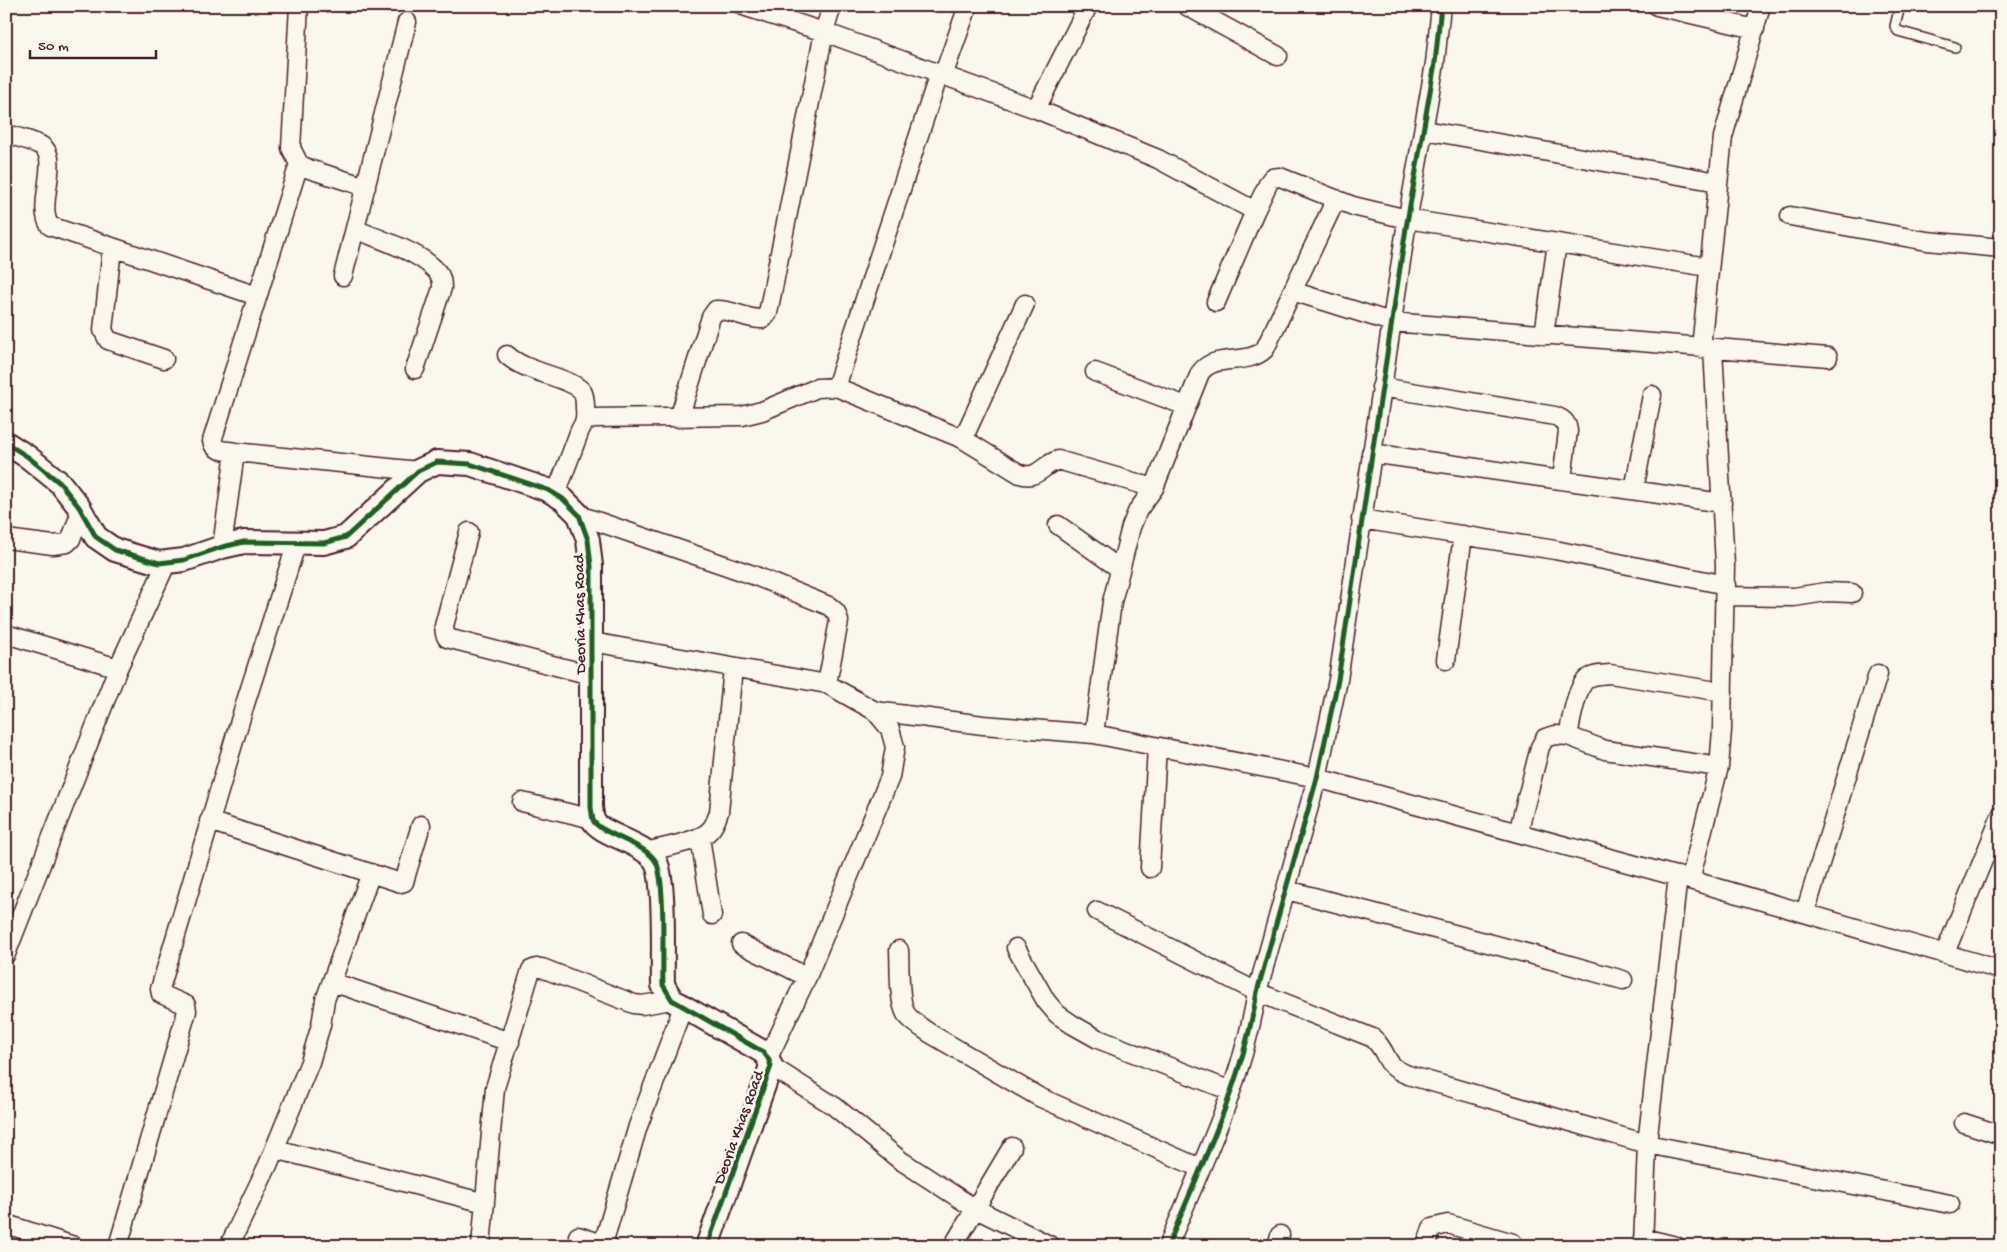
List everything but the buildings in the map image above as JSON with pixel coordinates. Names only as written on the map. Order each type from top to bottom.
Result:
[{"type":"street","points":[[299,6],[291,148],[300,164],[309,169],[366,187]]},
{"type":"street","points":[[743,6],[824,32],[1036,109],[1158,159],[1255,211]]},
{"type":"street","points":[[678,418],[711,316],[716,310],[725,310],[754,320],[763,319],[768,314],[824,32],[832,6]]},
{"type":"street","points":[[836,387],[941,75],[968,6]]},
{"type":"street","points":[[1036,109],[1088,6]]},
{"type":"street","points":[[1187,6],[1278,56]]},
{"type":"street","points":[[1168,1246],[1245,1053],[1258,992],[1317,778],[1338,680],[1407,219],[1435,63],[1441,6]]},
{"type":"street","points":[[1657,6],[1755,29]]},
{"type":"street","points":[[1676,1246],[1643,1242],[1647,1144],[1684,878],[1719,767],[1726,590],[1722,502],[1707,348],[1708,268],[1723,137],[1761,6]]},
{"type":"street","points":[[343,276],[407,22]]},
{"type":"street","points":[[1424,130],[1718,182]]},
{"type":"street","points":[[6,134],[41,145],[48,152],[50,164],[44,210],[45,219],[50,226],[257,296]]},
{"type":"street","points":[[300,164],[257,296],[212,442],[213,446],[217,449],[235,452],[418,470]]},
{"type":"street","points":[[1216,302],[1255,211],[1269,182],[1276,177],[1353,206],[1407,219],[1708,268]]},
{"type":"street","points":[[1094,734],[1112,602],[1131,527],[1138,510],[1154,488],[1186,406],[1205,365],[1212,362],[1250,358],[1259,355],[1265,349],[1336,199]]},
{"type":"street","points":[[1790,216],[1927,242],[2001,248]]},
{"type":"street","points":[[355,229],[419,257],[431,265],[442,278],[442,288],[415,369]]},
{"type":"street","points":[[1544,335],[1558,243]]},
{"type":"street","points":[[112,248],[103,330],[104,336],[108,340],[164,360]]},
{"type":"street","points":[[1292,291],[1391,322],[1828,356]]},
{"type":"street","points":[[963,439],[1025,304]]},
{"type":"street","points":[[507,355],[521,366],[574,384],[583,391],[586,421]]},
{"type":"street","points":[[1096,372],[1186,406]]},
{"type":"street","points":[[556,494],[580,430],[586,421],[594,418],[742,416],[762,412],[817,388],[836,387],[963,439],[1028,477],[1035,475],[1050,463],[1058,460],[1154,488]]},
{"type":"street","points":[[1381,387],[1555,416],[1562,419],[1567,424],[1568,431],[1562,480]]},
{"type":"street","points":[[1634,490],[1652,395]]},
{"type":"street","name":"Deoria Khas Road","points":[[6,443],[28,457],[60,483],[81,510],[96,537],[115,550],[159,563],[184,560],[222,547],[244,542],[324,543],[346,537],[418,470],[437,462],[470,464],[556,494],[579,515],[588,540],[591,566],[593,820]]},
{"type":"street","points":[[222,547],[235,452]]},
{"type":"street","points":[[1371,453],[1722,502]]},
{"type":"street","points":[[6,539],[53,545],[67,543],[71,539],[81,510]]},
{"type":"street","points":[[579,515],[753,575],[829,606],[836,612],[839,621],[827,684]]},
{"type":"street","points":[[1361,519],[1555,550],[1726,590],[1794,598],[1826,592],[1852,593]]},
{"type":"street","points":[[1058,525],[1120,569]]},
{"type":"street","points":[[469,532],[444,626],[447,638],[591,676]]},
{"type":"street","points":[[1446,660],[1463,535]]},
{"type":"street","points":[[118,1246],[188,1012],[186,1005],[161,994],[160,989],[245,704],[297,542]]},
{"type":"street","points":[[6,954],[118,668],[168,562]]},
{"type":"street","points":[[6,634],[118,668]]},
{"type":"street","points":[[592,642],[827,684],[875,711],[890,729],[895,747],[890,777],[770,1062],[834,1106],[900,1160],[974,1208],[1051,1246]]},
{"type":"street","points":[[647,852],[700,837],[710,830],[719,812],[734,668]]},
{"type":"street","points":[[1568,736],[1580,689],[1586,680],[1596,675],[1610,674],[1723,692]]},
{"type":"street","points":[[1805,913],[1878,674]]},
{"type":"street","points":[[875,711],[983,725],[1094,734],[1317,778],[1684,878],[2001,970]]},
{"type":"street","points":[[1518,833],[1540,746],[1545,738],[1555,735],[1568,736],[1604,750],[1719,767]]},
{"type":"street","points":[[1150,868],[1158,747]]},
{"type":"street","points":[[522,802],[593,820],[600,826],[647,852],[656,862],[660,873],[663,985],[678,1003]]},
{"type":"street","points":[[1946,953],[2001,816]]},
{"type":"street","points":[[210,821],[401,882],[404,882],[421,825]]},
{"type":"street","points":[[700,837],[712,915]]},
{"type":"street","points":[[229,1246],[275,1149],[310,1062],[321,1025],[325,1000],[371,873]]},
{"type":"street","points":[[1287,890],[1541,956],[1623,980]]},
{"type":"street","points":[[1097,911],[1258,992],[1373,1038],[1382,1047],[1390,1065],[1403,1073],[1647,1144],[1950,1204]]},
{"type":"street","points":[[740,944],[807,977]]},
{"type":"street","points":[[1016,948],[1046,1001],[1057,1014],[1098,1039],[1231,1091]]},
{"type":"street","points":[[900,950],[903,1003],[906,1014],[923,1028],[1039,1097],[1200,1168]]},
{"type":"street","points":[[481,1246],[495,1088],[531,970],[542,968],[634,1004],[678,1003]]},
{"type":"street","points":[[332,982],[510,1042]]},
{"type":"street","points":[[578,1236],[606,1245],[638,1126],[678,1003]]},
{"type":"street","name":"Deoria Khas Road","points":[[678,1003],[763,1052],[770,1062],[707,1246]]},
{"type":"street","points":[[1964,1124],[2001,1135]]},
{"type":"street","points":[[953,1246],[1012,1147]]},
{"type":"street","points":[[275,1149],[485,1203]]},
{"type":"street","points":[[6,1224],[74,1246]]},
{"type":"street","points":[[1426,1246],[1432,1228],[1448,1224],[1513,1243]]},
{"type":"lane","points":[[1900,6],[1895,26],[1898,31],[1955,47]]},
{"type":"cycle path","points":[[1168,1246],[1232,1090],[1251,1025],[1257,992],[1317,778],[1338,680],[1406,228],[1435,63],[1441,6]]},
{"type":"cycle path","points":[[6,443],[28,457],[60,483],[79,507],[96,537],[115,550],[159,563],[184,560],[222,547],[244,542],[324,543],[346,537],[418,471],[437,462],[470,464],[548,490],[563,499],[579,515],[588,540],[591,566],[591,808],[593,820],[604,830],[643,849],[656,862],[659,872],[662,903],[663,985],[672,1000],[763,1052],[771,1066],[707,1246]]}]
